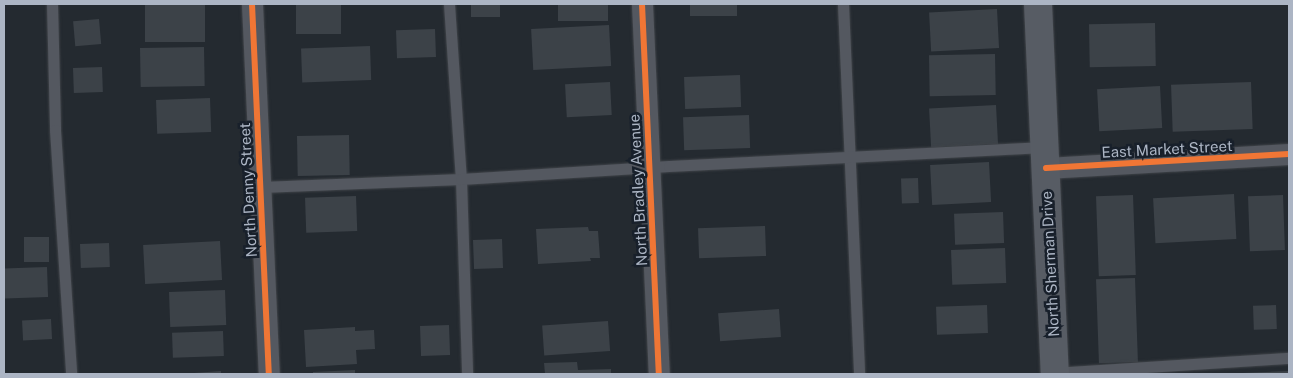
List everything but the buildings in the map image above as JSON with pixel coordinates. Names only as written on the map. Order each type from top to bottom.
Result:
[{"type":"main road","name":"North Sherman Drive","points":[[1038,4],[1055,374]]},
{"type":"street","name":"North Denny Street","points":[[252,4],[270,374]]},
{"type":"street","name":"North Bradley Avenue","points":[[642,4],[659,374]]},
{"type":"street","name":"East Market Street","points":[[1045,158],[1289,154]]},
{"type":"lane","points":[[52,4],[55,130],[71,374]]},
{"type":"lane","points":[[449,4],[461,179],[467,374]]},
{"type":"lane","points":[[843,4],[859,374]]},
{"type":"lane","points":[[261,187],[461,179],[849,158],[1045,158]]},
{"type":"lane","points":[[1055,374],[1289,358]]},
{"type":"cycle path","points":[[252,4],[269,374]]},
{"type":"cycle path","points":[[642,4],[659,374]]},
{"type":"cycle path","points":[[1046,168],[1289,154]]}]
